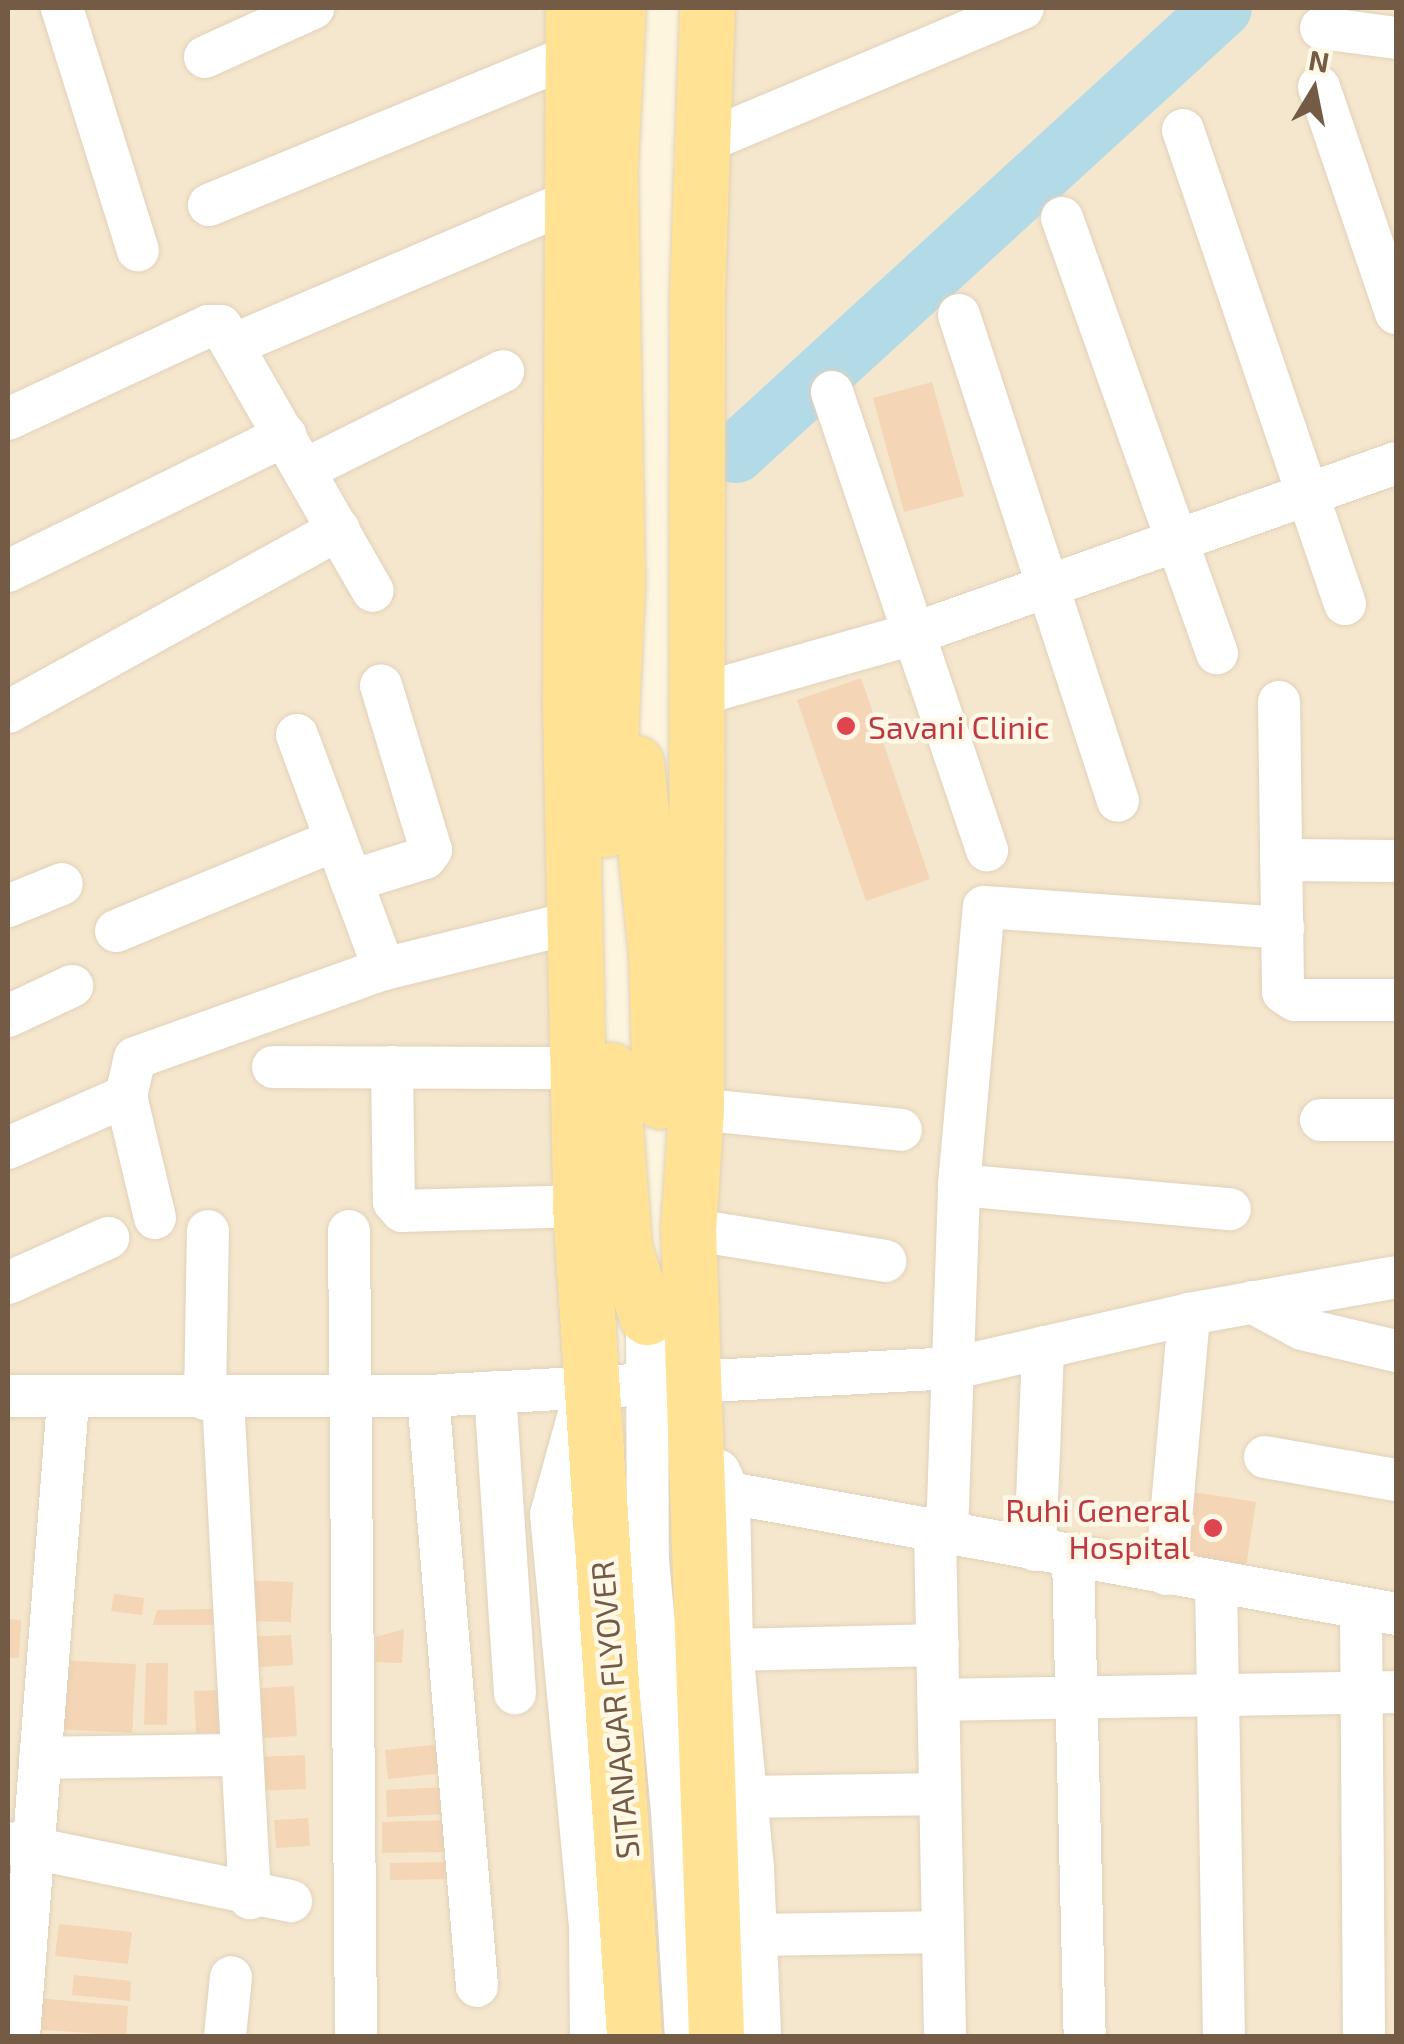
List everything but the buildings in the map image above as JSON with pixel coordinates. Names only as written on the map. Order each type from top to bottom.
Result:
[{"type":"main road","points":[[618,8],[610,164],[618,583],[600,960],[624,1248],[647,1317]]},
{"type":"main road","points":[[707,8],[702,143],[696,1109],[677,1393],[713,1497],[716,2036]]},
{"type":"main road","name":"SITANAGAR FLYOVER","points":[[573,31],[574,922],[580,1206],[596,1510],[628,1869],[634,2036]]},
{"type":"street","points":[[62,8],[138,250]]},
{"type":"street","points":[[205,57],[313,8]]},
{"type":"street","points":[[702,143],[1024,8]]},
{"type":"street","points":[[1321,28],[1396,38]]},
{"type":"street","points":[[209,205],[573,31]]},
{"type":"street","points":[[1319,86],[1396,313]]},
{"type":"street","points":[[1183,130],[1346,604]]},
{"type":"street","points":[[235,344],[572,201]]},
{"type":"street","points":[[1062,218],[1217,653]]},
{"type":"street","points":[[958,315],[1118,800]]},
{"type":"street","points":[[8,419],[208,326],[221,326],[235,344],[373,591]]},
{"type":"street","points":[[8,571],[503,372]]},
{"type":"street","points":[[832,392],[986,850]]},
{"type":"street","points":[[697,695],[916,633],[1396,463]]},
{"type":"street","points":[[8,712],[339,529]]},
{"type":"street","points":[[351,882],[425,858],[430,850],[381,685]]},
{"type":"street","points":[[1279,702],[1282,928],[1288,1000],[1396,1000]]},
{"type":"street","points":[[297,735],[384,969]]},
{"type":"street","points":[[116,930],[336,840]]},
{"type":"street","points":[[1282,860],[1396,861]]},
{"type":"street","points":[[8,906],[62,884]]},
{"type":"street","points":[[945,2036],[938,1700],[941,1534],[954,1368],[959,1185],[984,908],[1282,928]]},
{"type":"street","points":[[155,1218],[126,1096],[135,1058],[384,969],[574,922]]},
{"type":"street","points":[[8,1016],[72,986]]},
{"type":"street","points":[[273,1067],[578,1068]]},
{"type":"street","points":[[392,1068],[394,1202],[402,1211],[580,1206]]},
{"type":"street","points":[[8,1148],[126,1096]]},
{"type":"street","points":[[696,1109],[902,1130]]},
{"type":"street","points":[[1320,1120],[1396,1120]]},
{"type":"street","points":[[959,1185],[1230,1209]]},
{"type":"street","points":[[688,1229],[885,1261]]},
{"type":"street","points":[[8,1843],[270,1900],[242,1755],[214,1399],[208,1231]]},
{"type":"street","points":[[349,1231],[356,2036]]},
{"type":"street","points":[[8,1283],[108,1238]]},
{"type":"street","points":[[8,1396],[68,1400],[428,1396],[588,1384],[677,1393],[954,1368],[1189,1314],[1396,1277]]},
{"type":"street","points":[[1252,1302],[1302,1329],[1396,1351]]},
{"type":"street","points":[[1166,1574],[1189,1314]]},
{"type":"street","points":[[647,1317],[677,1393],[648,1561],[672,1809],[686,2036]]},
{"type":"street","points":[[1043,1347],[1054,1554],[1076,1698],[1085,2036]]},
{"type":"street","points":[[588,1384],[551,1514],[590,1927],[591,2036]]},
{"type":"street","points":[[496,1392],[515,1694]]},
{"type":"street","points":[[428,1396],[477,1986]]},
{"type":"street","points":[[19,2036],[68,1400]]},
{"type":"street","points":[[1265,1456],[1396,1480]]},
{"type":"street","points":[[760,2036],[747,1797],[713,1497],[1379,1611],[1364,2036]]},
{"type":"street","points":[[1216,1582],[1224,2036]]},
{"type":"street","points":[[732,1650],[938,1645]]},
{"type":"street","points":[[938,1700],[1379,1693]]},
{"type":"street","points":[[40,1758],[242,1755]]},
{"type":"street","points":[[747,1797],[940,1794]]},
{"type":"street","points":[[756,1935],[943,1932]]},
{"type":"street","points":[[225,2036],[231,1978]]},
{"type":"shaded area","points":[[8,8],[557,8],[578,1375],[541,1506],[581,2036],[8,2036]]},
{"type":"shaded area","points":[[716,8],[1396,8],[1396,1271],[942,1362],[720,1372],[698,1218]]},
{"type":"shaded area","points":[[1396,1284],[1396,2036],[766,2036],[695,1402]]},
{"type":"waterway","points":[[736,453],[1222,8]]},
{"type":"place","name":"Savani Clinic","points":[[846,726]]},
{"type":"place","name":"Ruhi General Hospital","points":[[1213,1528]]}]
